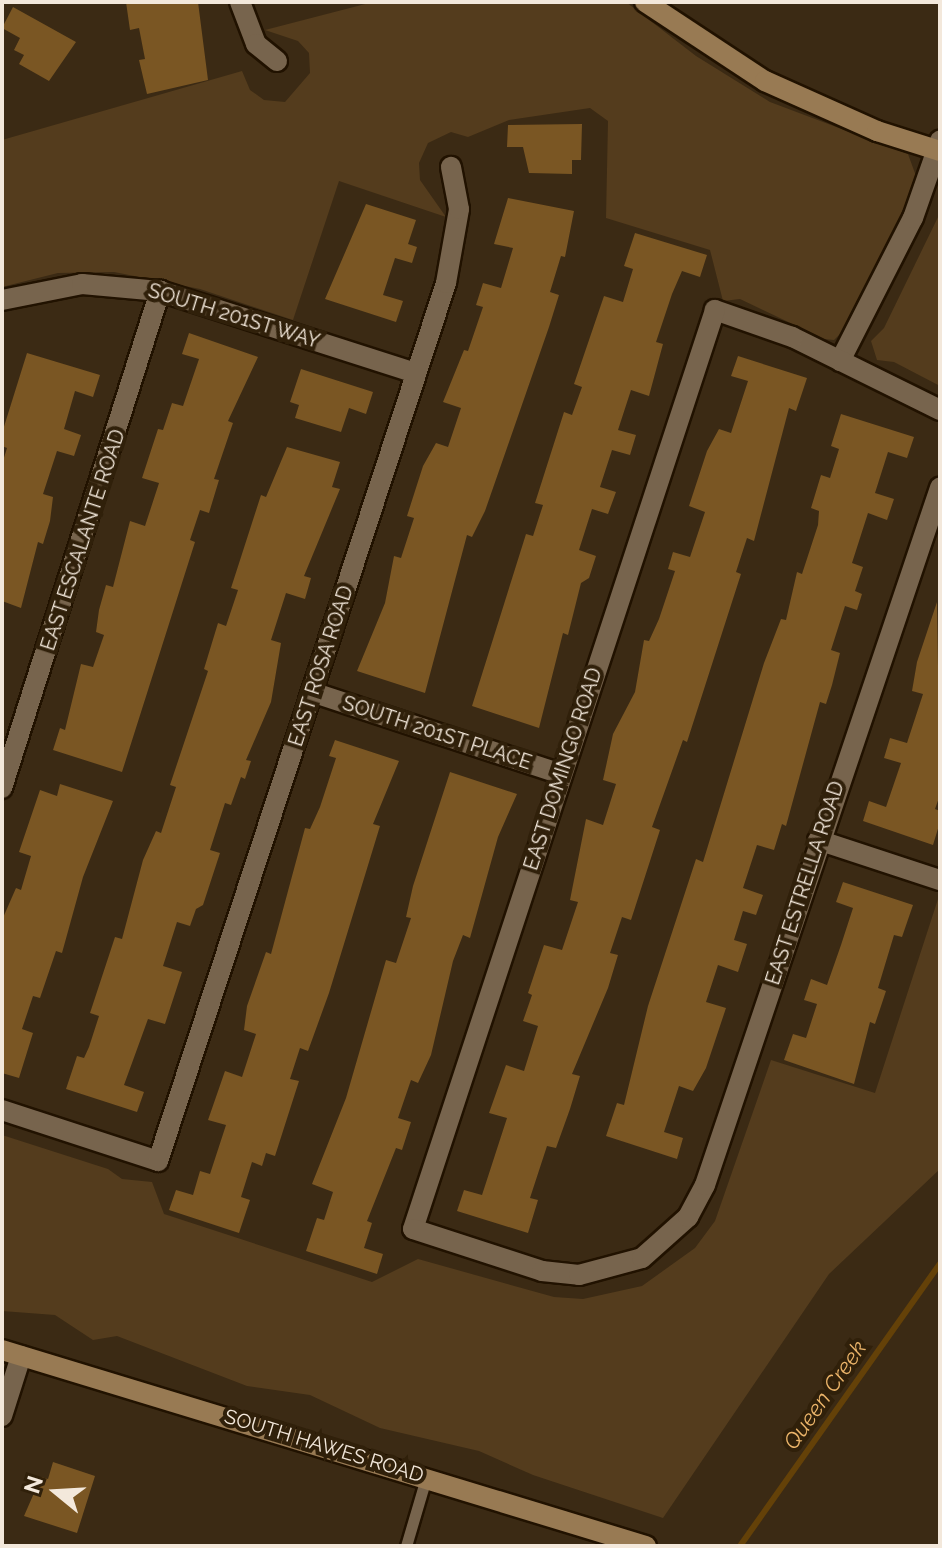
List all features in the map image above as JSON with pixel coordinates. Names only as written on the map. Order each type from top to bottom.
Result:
[{"type":"main road","points":[[645,2],[765,81],[853,122],[939,148]]},
{"type":"main road","name":"SOUTH HAWES ROAD","points":[[12,1353],[645,1546]]},
{"type":"street","points":[[240,2],[256,44],[277,61]]},
{"type":"street","points":[[939,148],[913,218],[840,361],[940,410]]},
{"type":"street","name":"EAST ROSA ROAD","points":[[2,1110],[158,1161],[456,244],[459,209],[451,167]]},
{"type":"street","name":"SOUTH 201ST WAY","points":[[2,300],[82,284],[160,291],[416,373]]},
{"type":"street","name":"EAST ESCALANTE ROAD","points":[[2,788],[160,291]]},
{"type":"street","name":"EAST DOMINGO ROAD","points":[[413,1229],[715,310],[792,337],[840,361]]},
{"type":"street","name":"EAST ESTRELLA ROAD","points":[[413,1229],[560,1274],[597,1273],[642,1258],[676,1232],[705,1185],[818,840],[940,488]]},
{"type":"street","name":"SOUTH 201ST PLACE","points":[[312,692],[561,774]]},
{"type":"street","points":[[818,840],[940,880]]},
{"type":"street","points":[[2,1416],[12,1353]]},
{"type":"lane","points":[[406,1546],[426,1478]]},
{"type":"shaded area","points":[[373,2],[626,2],[696,56],[770,102],[908,154],[916,176],[903,215],[842,332],[834,340],[824,339],[740,299],[723,301],[710,250],[606,218],[608,121],[590,108],[509,120],[468,137],[451,132],[428,143],[419,163],[420,180],[446,217],[339,181],[293,320],[200,289],[114,272],[58,273],[2,287],[2,140],[242,71],[250,90],[264,100],[285,102],[310,73],[309,53],[298,41],[265,30]]},
{"type":"shaded area","points":[[940,213],[940,386],[894,362],[877,360],[871,341],[884,328]]},
{"type":"shaded area","points":[[938,899],[940,1169],[829,1274],[663,1518],[533,1475],[479,1451],[380,1428],[310,1395],[247,1386],[117,1336],[93,1340],[55,1315],[2,1311],[2,1135],[108,1169],[122,1179],[152,1182],[164,1214],[372,1282],[418,1259],[554,1297],[583,1299],[642,1286],[695,1248],[715,1221],[771,1060],[875,1093]]},
{"type":"building","points":[[126,2],[198,2],[208,80],[147,94],[139,60],[145,59],[139,28],[130,30]]},
{"type":"building","points":[[13,7],[76,42],[49,81],[19,64],[24,55],[14,50],[20,38],[2,28]]},
{"type":"building","points":[[582,124],[581,160],[572,160],[572,174],[529,173],[523,147],[507,147],[508,125]]},
{"type":"building","points":[[508,198],[574,211],[565,257],[561,256],[550,292],[559,295],[485,511],[472,537],[467,535],[425,693],[357,671],[385,603],[394,556],[401,558],[414,518],[407,516],[423,466],[436,443],[448,447],[461,408],[443,402],[464,350],[468,351],[483,307],[476,305],[483,283],[501,288],[513,248],[494,244]]},
{"type":"building","points":[[366,204],[416,220],[408,244],[417,247],[412,263],[395,258],[383,295],[403,301],[396,322],[325,299]]},
{"type":"building","points":[[635,233],[707,255],[700,277],[682,271],[672,294],[656,342],[663,344],[649,396],[631,390],[618,430],[636,435],[630,455],[612,450],[600,487],[616,492],[608,514],[592,509],[579,550],[596,556],[589,578],[581,583],[568,635],[563,633],[539,728],[472,706],[526,534],[533,536],[543,505],[535,503],[564,412],[572,415],[582,387],[574,384],[604,296],[623,302],[633,269],[624,266]]},
{"type":"building","points":[[189,333],[258,357],[228,421],[233,423],[214,479],[219,480],[209,513],[200,510],[190,540],[195,542],[122,772],[53,750],[60,728],[65,730],[81,664],[93,667],[104,635],[96,632],[99,610],[106,585],[113,587],[130,521],[145,526],[159,483],[142,478],[158,429],[163,430],[172,403],[183,406],[199,359],[182,354]]},
{"type":"building","points":[[27,353],[100,375],[93,397],[75,391],[64,429],[81,435],[74,456],[57,451],[43,494],[53,497],[50,521],[43,544],[38,542],[21,608],[2,601],[2,464],[7,448],[2,446],[2,433]]},
{"type":"building","points":[[738,356],[807,378],[796,411],[789,408],[754,541],[747,538],[736,572],[741,574],[687,742],[683,740],[652,827],[660,830],[631,920],[622,917],[610,953],[618,955],[608,988],[572,1074],[580,1076],[570,1109],[556,1148],[547,1146],[530,1198],[538,1200],[528,1233],[457,1211],[464,1190],[482,1195],[507,1118],[489,1113],[506,1065],[524,1071],[538,1026],[523,1021],[532,995],[528,993],[544,945],[562,950],[578,902],[570,900],[586,819],[603,825],[616,784],[603,780],[613,734],[635,692],[644,640],[649,641],[659,619],[675,571],[668,569],[673,552],[690,557],[705,512],[689,506],[707,451],[719,429],[731,433],[748,381],[731,376]]},
{"type":"building","points":[[301,369],[373,392],[366,414],[349,408],[341,432],[295,418],[299,405],[290,402]]},
{"type":"building","points":[[841,414],[914,437],[907,458],[888,452],[875,493],[894,499],[887,520],[868,513],[852,563],[863,567],[855,591],[862,594],[857,610],[845,606],[831,650],[840,653],[832,685],[826,704],[820,702],[786,826],[782,824],[774,850],[757,845],[743,888],[763,895],[756,915],[743,911],[734,940],[747,944],[738,972],[718,965],[706,1002],[726,1008],[706,1068],[693,1091],[679,1086],[664,1132],[683,1138],[677,1159],[606,1136],[617,1103],[624,1105],[648,1006],[696,859],[703,862],[764,663],[781,619],[786,620],[797,572],[802,574],[818,525],[819,511],[811,508],[821,475],[830,478],[839,449],[831,446]]},
{"type":"building","points":[[287,447],[340,462],[332,487],[340,489],[304,576],[311,578],[305,599],[286,593],[271,640],[281,643],[271,702],[246,760],[251,761],[245,779],[241,777],[231,805],[225,803],[210,850],[220,853],[203,905],[196,909],[190,926],[177,922],[163,966],[182,972],[165,1024],[148,1019],[124,1085],[144,1092],[137,1112],[66,1089],[77,1056],[84,1058],[89,1047],[99,1016],[90,1013],[115,937],[122,939],[143,860],[156,831],[161,833],[176,787],[170,785],[208,671],[204,669],[218,623],[226,626],[238,590],[231,588],[261,495],[266,497]]},
{"type":"building","points":[[937,602],[940,795],[935,809],[940,811],[940,822],[933,845],[863,821],[869,801],[886,807],[901,763],[884,758],[890,738],[907,743],[923,694],[912,691],[917,662]]},
{"type":"building","points":[[335,740],[399,761],[373,824],[380,826],[329,993],[308,1051],[300,1048],[290,1079],[299,1081],[275,1156],[266,1153],[262,1166],[252,1162],[241,1197],[250,1200],[239,1233],[169,1210],[176,1190],[193,1195],[200,1171],[210,1174],[226,1125],[208,1120],[225,1071],[242,1077],[256,1034],[244,1030],[247,1006],[266,952],[271,954],[305,828],[310,829],[320,807],[336,758],[329,756]]},
{"type":"building","points":[[450,772],[517,794],[498,837],[470,938],[463,935],[453,961],[431,1055],[418,1083],[411,1080],[398,1118],[411,1122],[402,1150],[396,1148],[367,1221],[372,1223],[364,1248],[383,1254],[377,1274],[306,1251],[317,1218],[324,1220],[333,1192],[312,1184],[346,1098],[386,960],[396,963],[411,918],[406,917],[413,886]]},
{"type":"building","points":[[60,784],[113,801],[83,877],[62,953],[56,951],[40,998],[33,996],[22,1029],[33,1033],[19,1078],[2,1073],[2,920],[16,888],[21,890],[31,856],[19,852],[40,790],[57,796]]},
{"type":"building","points":[[843,882],[913,905],[902,937],[894,935],[878,988],[886,991],[875,1024],[870,1022],[854,1084],[784,1060],[793,1034],[806,1038],[817,1004],[804,1000],[811,979],[827,985],[841,945],[853,908],[836,902]]},
{"type":"building","points":[[53,1462],[95,1476],[77,1533],[24,1516],[41,1477],[48,1479]]},
{"type":"waterway","name":"Queen Creek","points":[[740,1546],[940,1264]]}]
